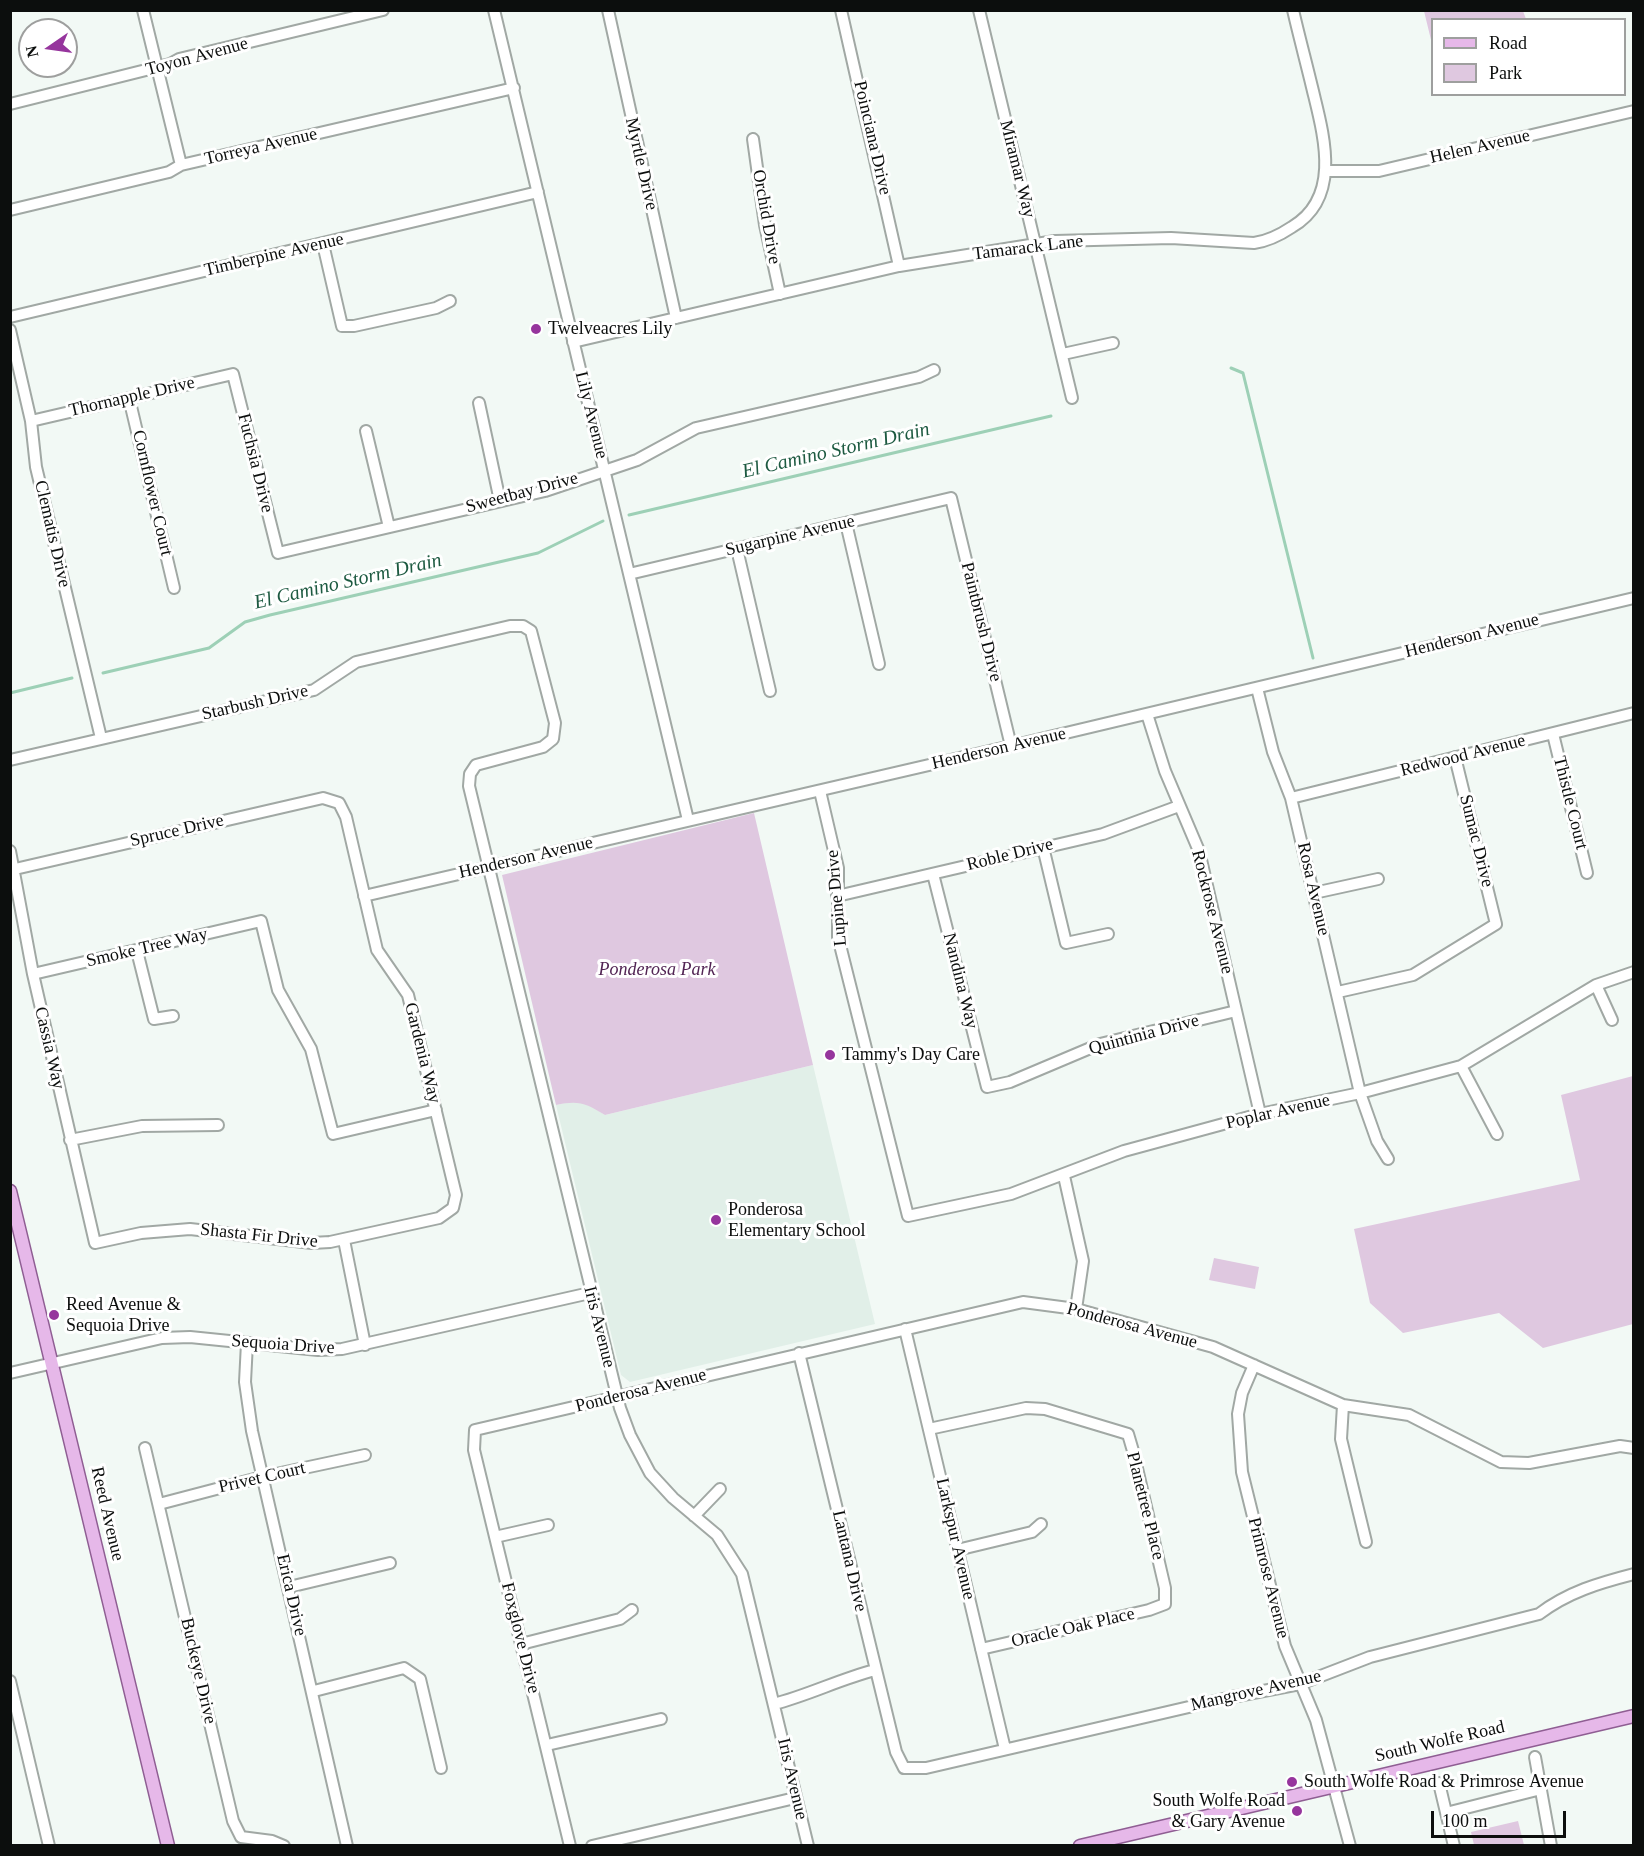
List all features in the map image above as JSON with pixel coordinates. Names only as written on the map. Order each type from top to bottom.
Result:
[{"type":"main road","name":"Reed Avenue","points":[[10,1191],[168,1845]]},
{"type":"main road","name":"South Wolfe Road","points":[[1080,1845],[1634,1716]]},
{"type":"street","points":[[143,10],[181,165]]},
{"type":"street","name":"Toyon Avenue","points":[[10,104],[157,68],[179,59],[383,10]]},
{"type":"street","name":"Lily Avenue","points":[[494,10],[688,820]]},
{"type":"street","name":"Myrtle Drive","points":[[608,10],[676,318]]},
{"type":"street","name":"Poinciana Drive","points":[[841,10],[899,266]]},
{"type":"street","name":"Miramar Way","points":[[979,10],[1072,398]]},
{"type":"street","name":"Tamarack Lane","points":[[573,342],[899,266],[1055,241],[1165,238],[1254,243],[1267,241],[1298,224],[1306,216],[1318,199],[1326,171],[1320,123],[1293,10]]},
{"type":"street","name":"Torreya Avenue","points":[[10,210],[169,172],[181,165],[514,88]]},
{"type":"street","name":"Helen Avenue","points":[[1326,171],[1379,171],[1634,111]]},
{"type":"street","name":"Orchid Drive","points":[[753,139],[765,225],[780,294]]},
{"type":"street","name":"Timberpine Avenue","points":[[10,317],[538,192]]},
{"type":"street","points":[[323,244],[342,326],[354,326],[436,308],[450,301]]},
{"type":"street","name":"Clematis Drive","points":[[10,330],[31,421],[36,467],[101,738]]},
{"type":"street","points":[[1063,354],[1113,343]]},
{"type":"street","name":"Sweetbay Drive","points":[[278,553],[545,490],[637,460],[696,428],[919,377],[934,370]]},
{"type":"street","name":"Thornapple Drive","points":[[31,421],[233,374]]},
{"type":"street","name":"Fuchsia Drive","points":[[233,374],[278,553]]},
{"type":"street","name":"Cornflower Court","points":[[129,398],[174,588]]},
{"type":"street","points":[[479,403],[500,501]]},
{"type":"street","points":[[366,431],[389,527]]},
{"type":"street","name":"Sugarpine Avenue","points":[[629,574],[951,498]]},
{"type":"street","name":"Paintbrush Drive","points":[[951,498],[1011,746]]},
{"type":"street","points":[[846,523],[879,664]]},
{"type":"street","points":[[737,549],[770,691]]},
{"type":"street","name":"Henderson Avenue","points":[[364,896],[820,791],[1634,598]]},
{"type":"street","name":"Starbush Drive","points":[[10,760],[314,690],[356,662],[510,626],[528,628],[536,640],[556,732],[546,746],[483,761],[471,770]]},
{"type":"street","name":"Rosa Avenue","points":[[1257,688],[1273,752],[1291,798],[1360,1093],[1377,1141],[1388,1159]]},
{"type":"street","name":"Redwood Avenue","points":[[1291,798],[1634,713]]},
{"type":"street","name":"Rockrose Avenue","points":[[1147,714],[1156,749],[1199,851],[1260,1114]]},
{"type":"street","name":"Thistle Court","points":[[1553,734],[1587,873]]},
{"type":"street","name":"Sumac Drive","points":[[1338,992],[1413,975],[1496,924],[1455,758]]},
{"type":"street","name":"Iris Avenue","points":[[471,770],[469,786],[616,1397],[630,1436],[651,1473],[694,1516],[717,1535],[742,1574],[808,1845]]},
{"type":"street","name":"Lupine Drive","points":[[820,791],[838,868],[838,937],[908,1216]]},
{"type":"street","name":"Spruce Drive","points":[[15,869],[323,798],[339,803]]},
{"type":"street","name":"Gardenia Way","points":[[339,803],[344,810],[377,950],[408,995],[456,1195],[453,1208]]},
{"type":"street","name":"Roble Drive","points":[[837,896],[1103,834],[1179,806]]},
{"type":"street","points":[[1043,847],[1066,943],[1108,934]]},
{"type":"street","name":"Cassia Way","points":[[10,850],[33,974],[95,1243]]},
{"type":"street","name":"Nandina Way","points":[[933,874],[987,1087]]},
{"type":"street","points":[[1314,892],[1378,879]]},
{"type":"street","name":"Smoke Tree Way","points":[[33,974],[261,921],[279,990],[311,1049],[333,1134],[436,1110]]},
{"type":"street","points":[[137,951],[154,1019],[172,1016]]},
{"type":"street","name":"Poplar Avenue","points":[[908,1216],[1011,1194],[1064,1176],[1124,1151],[1260,1114],[1360,1093],[1461,1066],[1596,985],[1634,972]]},
{"type":"street","points":[[1596,985],[1612,1020]]},
{"type":"street","name":"Quintinia Drive","points":[[987,1087],[1010,1082],[1101,1044],[1236,1011]]},
{"type":"street","points":[[1461,1066],[1497,1134]]},
{"type":"street","points":[[70,1140],[142,1126],[218,1125]]},
{"type":"street","points":[[1064,1176],[1083,1261],[1076,1309]]},
{"type":"street","name":"Shasta Fir Drive","points":[[95,1243],[141,1233],[190,1229],[312,1243],[344,1240],[439,1218],[453,1208]]},
{"type":"street","points":[[344,1240],[365,1345]]},
{"type":"street","name":"Sequoia Drive","points":[[10,1373],[162,1338],[190,1337],[318,1350],[365,1345],[591,1293]]},
{"type":"street","name":"Ponderosa Avenue","points":[[475,1430],[1023,1302],[1076,1309],[1213,1347],[1343,1405],[1409,1415],[1493,1459],[1510,1463],[1529,1463],[1620,1446],[1634,1448]]},
{"type":"street","name":"Larkspur Avenue","points":[[905,1329],[1005,1749]]},
{"type":"street","name":"Erica Drive","points":[[247,1343],[245,1382],[262,1477],[314,1691],[347,1845]]},
{"type":"street","name":"Lantana Drive","points":[[800,1353],[875,1670],[896,1752],[904,1768]]},
{"type":"street","name":"Primrose Avenue","points":[[1254,1365],[1242,1393],[1238,1414],[1239,1447],[1285,1646],[1316,1720],[1336,1785],[1350,1845]]},
{"type":"street","points":[[1343,1405],[1341,1439],[1366,1542]]},
{"type":"street","name":"Planetree Place","points":[[928,1429],[1026,1408],[1045,1409],[1128,1434],[1165,1588],[1165,1604]]},
{"type":"street","name":"Foxglove Drive","points":[[475,1430],[474,1450],[570,1845]]},
{"type":"street","name":"Buckeye Drive","points":[[145,1448],[233,1821],[241,1837],[272,1840],[284,1845]]},
{"type":"street","name":"Privet Court","points":[[159,1504],[262,1477],[365,1455]]},
{"type":"street","points":[[694,1516],[720,1489]]},
{"type":"street","points":[[957,1550],[1032,1532],[1041,1524]]},
{"type":"street","points":[[495,1537],[548,1525]]},
{"type":"street","points":[[289,1587],[390,1563]]},
{"type":"street","name":"Mangrove Avenue","points":[[904,1768],[926,1768],[1232,1697],[1300,1684],[1370,1657],[1539,1614],[1558,1600],[1579,1590],[1634,1574]]},
{"type":"street","name":"Oracle Oak Place","points":[[981,1649],[1149,1610],[1165,1604]]},
{"type":"street","points":[[521,1644],[620,1619],[632,1610]]},
{"type":"street","points":[[314,1691],[405,1668],[420,1679],[441,1768]]},
{"type":"street","points":[[774,1704],[801,1698],[845,1677],[875,1670]]},
{"type":"street","points":[[10,1681],[49,1845]]},
{"type":"street","points":[[547,1745],[661,1719]]},
{"type":"street","points":[[1535,1757],[1551,1845]]},
{"type":"street","points":[[1439,1783],[1454,1845]]},
{"type":"street","points":[[1446,1813],[1541,1790]]},
{"type":"street","points":[[592,1845],[795,1798]]},
{"type":"shaded area","name":"Ponderosa Elementary School","points":[[813,1065],[875,1324],[630,1382],[621,1375],[556,1105],[573,1101],[585,1102],[605,1115]]},
{"type":"green space","points":[[1424,11],[1523,11],[1526,18],[1431,18],[1431,40]]},
{"type":"green space","name":"Ponderosa Park","points":[[754,813],[813,1065],[605,1115],[582,1104],[556,1105],[502,875]]},
{"type":"green space","points":[[1633,1076],[1633,1324],[1543,1348],[1499,1313],[1403,1333],[1370,1303],[1354,1229],[1580,1180],[1561,1095]]},
{"type":"green space","points":[[1214,1258],[1259,1267],[1255,1289],[1209,1280]]},
{"type":"green space","points":[[1518,1821],[1524,1845],[1474,1845],[1471,1832]]},
{"type":"waterway","name":"El Camino Storm Drain","points":[[1231,368],[1243,373],[1313,658]]},
{"type":"waterway","name":"El Camino Storm Drain","points":[[629,515],[1051,416]]},
{"type":"waterway","name":"El Camino Storm Drain","points":[[103,673],[209,648],[245,622],[270,615],[538,553],[603,521]]},
{"type":"waterway","name":"El Camino Storm Drain","points":[[10,693],[72,678]]},
{"type":"place","name":"Twelveacres Lily","points":[[536,329]]},
{"type":"place","name":"Tammy's Day Care","points":[[830,1055]]},
{"type":"place","name":"Ponderosa Elementary School","points":[[716,1220]]},
{"type":"place","name":"Reed Avenue & Sequoia Drive","points":[[54,1315]]},
{"type":"place","name":"South Wolfe Road & Primrose Avenue","points":[[1292,1782]]},
{"type":"place","name":"South Wolfe Road & Gary Avenue","points":[[1297,1811]]}]
